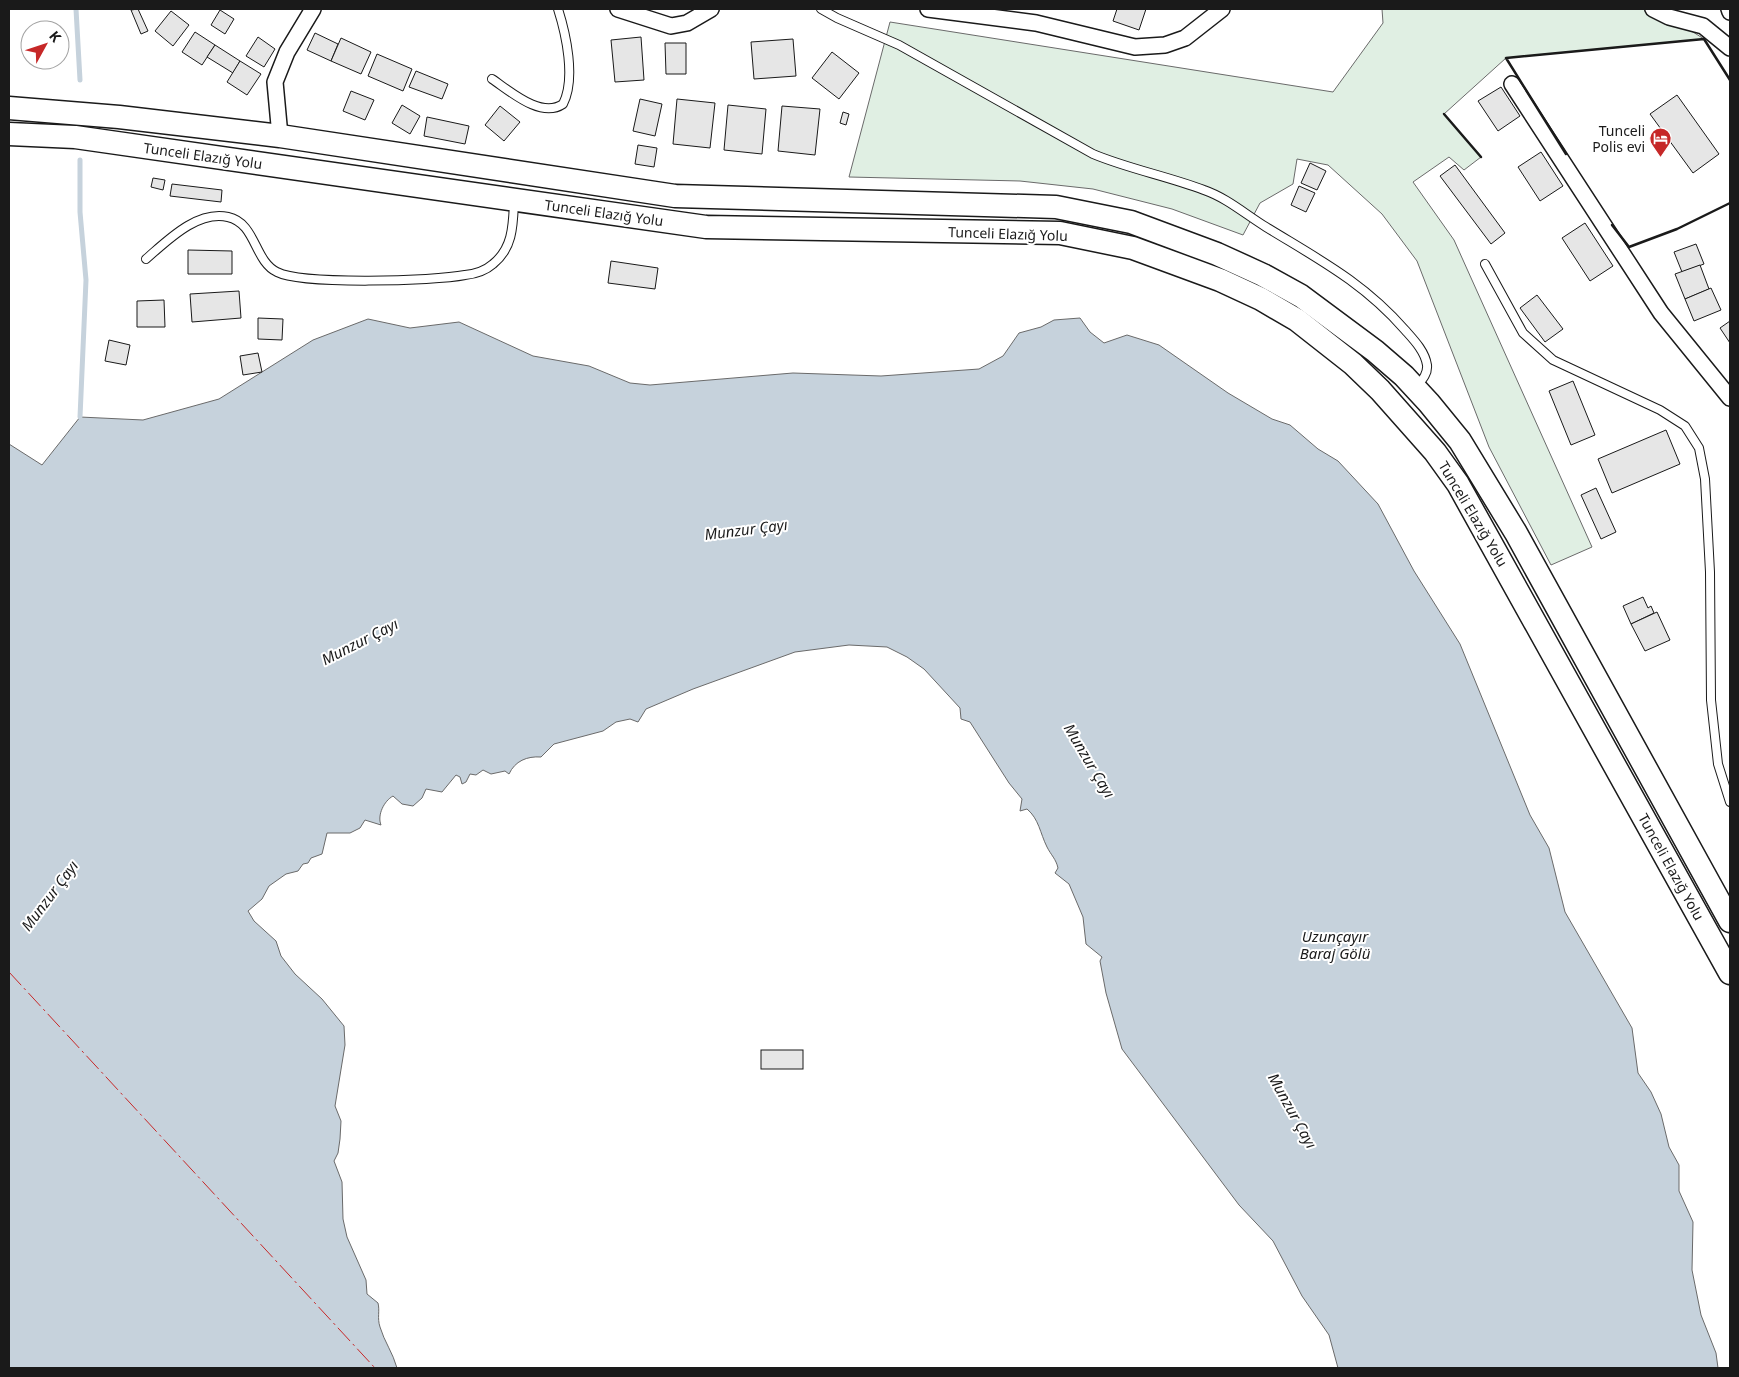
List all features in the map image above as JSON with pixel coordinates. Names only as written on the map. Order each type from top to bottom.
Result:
[{"type":"main road","name":"Tunceli Elazığ Yolu","points":[[9,108],[119,117],[280,136],[675,196],[720,199],[1018,204],[1056,207],[1099,214],[1148,228],[1218,254],[1301,296],[1375,351],[1429,403],[1460,441],[1485,481],[1730,920]]},
{"type":"main road","name":"Tunceli Elazığ Yolu","points":[[9,134],[75,137],[706,227],[1060,233],[1134,248],[1175,262],[1252,296],[1297,320],[1353,364],[1380,390],[1435,452],[1458,484],[1730,973]]},
{"type":"street","points":[[280,136],[275,82],[287,52],[312,9]]},
{"type":"street","points":[[618,9],[671,26],[687,23],[711,9]]},
{"type":"street","points":[[928,9],[1030,22],[1077,31],[1135,47],[1165,46],[1185,38],[1222,9]]},
{"type":"street","points":[[1653,9],[1669,17],[1703,26],[1730,48]]},
{"type":"street","points":[[1512,84],[1661,313],[1730,398]]},
{"type":"lane","points":[[492,79],[533,104],[553,108],[563,104],[567,90],[568,52],[558,9]]},
{"type":"lane","points":[[822,9],[837,18],[899,45],[1093,154],[1122,166],[1204,190],[1221,197],[1320,258],[1366,291],[1415,341],[1427,366],[1427,373],[1415,389]]},
{"type":"lane","points":[[146,259],[192,224],[214,216],[228,217],[245,228],[270,268],[281,274],[324,279],[383,280],[432,280],[465,276],[482,271],[493,264],[503,253],[512,232],[514,200]]},
{"type":"lane","points":[[1485,264],[1523,332],[1552,360],[1660,410],[1685,426],[1699,448],[1705,479],[1710,572],[1711,700],[1718,764],[1730,802]]},
{"type":"green space","points":[[1382,9],[1657,9],[1704,39],[1506,58],[1444,114],[1481,157],[1464,170],[1449,157],[1413,182],[1454,240],[1592,547],[1551,565],[1489,447],[1417,261],[1382,214],[1328,165],[1297,159],[1293,184],[1260,203],[1243,235],[1172,209],[1093,189],[1020,181],[849,177],[890,22],[1333,92],[1383,23]]},
{"type":"water","name":"Uzunçayır Baraj Gölü","points":[[1080,318],[1090,332],[1104,343],[1127,335],[1159,345],[1228,393],[1272,419],[1290,425],[1318,449],[1338,461],[1378,504],[1414,571],[1460,644],[1530,815],[1549,848],[1565,912],[1632,1028],[1638,1073],[1651,1092],[1661,1114],[1669,1147],[1679,1165],[1679,1191],[1693,1222],[1692,1270],[1701,1315],[1716,1353],[1718,1368],[1338,1368],[1329,1335],[1302,1296],[1273,1241],[1239,1205],[1122,1049],[1106,993],[1100,961],[1102,957],[1086,944],[1083,917],[1069,884],[1055,873],[1058,868],[1057,865],[1034,817],[1027,809],[1020,811],[1022,799],[1009,783],[970,722],[961,719],[960,708],[924,669],[907,657],[887,647],[849,645],[795,652],[693,689],[646,709],[638,722],[630,719],[616,722],[603,731],[554,744],[541,757],[531,757],[522,760],[509,774],[505,771],[491,774],[483,770],[476,775],[470,774],[466,782],[462,784],[460,777],[456,775],[442,792],[426,789],[422,798],[413,806],[402,804],[393,796],[382,809],[381,825],[365,820],[360,828],[350,833],[327,833],[322,854],[311,858],[298,871],[286,874],[269,886],[262,899],[248,911],[254,921],[276,941],[281,956],[295,974],[322,999],[344,1026],[345,1045],[335,1106],[341,1121],[340,1139],[338,1153],[334,1161],[342,1182],[343,1219],[347,1237],[366,1280],[367,1294],[378,1303],[380,1327],[397,1368],[9,1368],[9,444],[42,465],[80,417],[143,420],[219,399],[313,340],[368,319],[410,328],[459,322],[533,356],[589,366],[630,383],[650,385],[793,373],[881,376],[979,369],[1003,356],[1019,333],[1041,327],[1054,320]]},
{"type":"building","points":[[138,9],[148,31],[141,34],[131,10]]},
{"type":"building","points":[[1117,9],[1146,9],[1139,30],[1113,21]]},
{"type":"building","points":[[220,10],[234,19],[225,34],[211,25]]},
{"type":"building","points":[[171,11],[189,25],[173,46],[155,31]]},
{"type":"building","points":[[195,32],[215,45],[202,65],[182,52]]},
{"type":"building","points":[[315,33],[338,44],[331,61],[307,50]]},
{"type":"building","points":[[258,37],[275,49],[264,67],[246,56]]},
{"type":"building","points":[[641,37],[644,80],[615,82],[611,40]]},
{"type":"building","points":[[341,38],[371,52],[361,74],[331,61]]},
{"type":"building","points":[[793,39],[796,76],[754,79],[751,42]]},
{"type":"building","points":[[665,43],[686,43],[686,74],[666,74]]},
{"type":"building","points":[[215,45],[240,61],[233,73],[207,57]]},
{"type":"building","points":[[832,52],[859,73],[839,99],[812,78]]},
{"type":"building","points":[[377,54],[412,69],[403,91],[368,76]]},
{"type":"building","points":[[240,61],[261,74],[247,95],[227,82]]},
{"type":"building","points":[[416,71],[448,84],[442,99],[409,87]]},
{"type":"building","points":[[1501,87],[1520,116],[1498,131],[1478,101]]},
{"type":"building","points":[[351,91],[374,100],[365,120],[343,111]]},
{"type":"building","points":[[1677,95],[1719,154],[1693,173],[1650,114]]},
{"type":"building","points":[[640,99],[662,104],[655,136],[633,131]]},
{"type":"building","points":[[677,99],[715,103],[710,148],[673,144]]},
{"type":"building","points":[[402,105],[420,116],[410,134],[392,123]]},
{"type":"building","points":[[728,105],[766,109],[762,154],[724,150]]},
{"type":"building","points":[[500,106],[520,122],[504,141],[485,125]]},
{"type":"building","points":[[782,106],[820,109],[815,155],[778,151]]},
{"type":"building","points":[[843,112],[849,114],[846,125],[840,123]]},
{"type":"building","points":[[427,117],[469,126],[465,144],[424,136]]},
{"type":"building","points":[[638,145],[657,148],[654,167],[635,164]]},
{"type":"building","points":[[1541,152],[1563,186],[1540,201],[1518,167]]},
{"type":"building","points":[[1310,163],[1326,171],[1317,190],[1301,183]]},
{"type":"building","points":[[1455,165],[1505,233],[1491,244],[1440,176]]},
{"type":"building","points":[[153,178],[165,180],[163,190],[151,187]]},
{"type":"building","points":[[172,184],[222,190],[221,202],[170,196]]},
{"type":"building","points":[[1299,186],[1315,193],[1306,212],[1291,205]]},
{"type":"building","points":[[1585,223],[1613,266],[1590,281],[1562,238]]},
{"type":"building","points":[[1696,244],[1704,264],[1682,272],[1674,252]]},
{"type":"building","points":[[188,250],[232,251],[232,274],[188,274]]},
{"type":"building","points":[[611,261],[658,268],[655,289],[608,283]]},
{"type":"building","points":[[1700,265],[1709,289],[1685,299],[1675,274]]},
{"type":"building","points":[[1711,288],[1721,310],[1694,321],[1685,299]]},
{"type":"building","points":[[239,291],[241,318],[192,322],[190,294]]},
{"type":"building","points":[[1537,295],[1563,329],[1545,342],[1520,308]]},
{"type":"building","points":[[164,300],[165,327],[137,327],[137,301]]},
{"type":"building","points":[[258,318],[283,319],[282,340],[258,339]]},
{"type":"building","points":[[1730,321],[1730,343],[1720,328]]},
{"type":"building","points":[[109,340],[130,345],[126,365],[105,361]]},
{"type":"building","points":[[258,353],[262,372],[243,375],[240,356]]},
{"type":"building","points":[[1573,381],[1595,435],[1571,445],[1549,391]]},
{"type":"building","points":[[1666,430],[1680,464],[1612,493],[1598,459]]},
{"type":"building","points":[[1596,488],[1616,532],[1601,539],[1581,495]]},
{"type":"building","points":[[1643,597],[1648,608],[1651,606],[1654,613],[1631,624],[1623,606]]},
{"type":"building","points":[[1657,612],[1670,640],[1645,651],[1631,624]]},
{"type":"building","points":[[761,1050],[803,1050],[803,1069],[761,1069]]},
{"type":"waterway","points":[[76,9],[80,80]]},
{"type":"waterway","points":[[80,160],[80,212],[86,280],[80,417]]},
{"type":"wall","points":[[1566,154],[1506,58],[1704,39],[1730,80]]},
{"type":"wall","points":[[1444,114],[1481,157]]},
{"type":"wall","points":[[1612,225],[1629,247],[1677,229],[1730,203]]},
{"type":"power","points":[[9,972],[375,1368]]},
{"type":"place","name":"Tunceli Polis evi","points":[[1661,158]]},
{"type":"water label","name":"Munzur Çayı","points":[[746,530]]},
{"type":"water label","name":"Munzur Çayı","points":[[360,642]]},
{"type":"water label","name":"Munzur Çayı","points":[[1089,761]]},
{"type":"water label","name":"Munzur Çayı","points":[[50,896]]},
{"type":"water label","name":"Munzur Çayı","points":[[1292,1111]]}]
